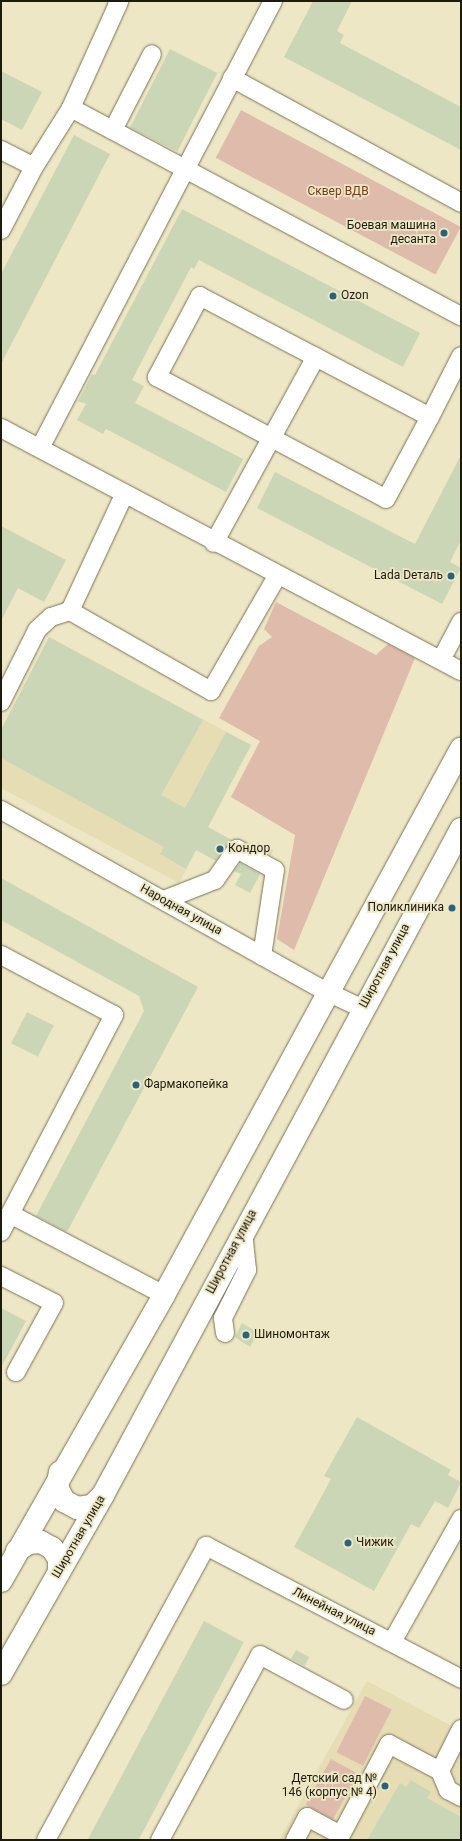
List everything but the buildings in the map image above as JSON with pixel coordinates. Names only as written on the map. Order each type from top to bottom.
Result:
[{"type":"main road","points":[[1,1581],[60,1472],[164,1295],[327,992],[461,749]]},
{"type":"main road","name":"Широтная улица","points":[[1,1674],[58,1572],[103,1496],[362,1008],[461,829]]},
{"type":"main road","points":[[60,1472],[57,1487],[64,1501],[77,1508],[92,1506],[103,1496]]},
{"type":"main road","points":[[17,1551],[28,1543],[41,1542],[52,1548],[59,1559],[58,1572]]},
{"type":"street","points":[[40,448],[273,1]]},
{"type":"street","points":[[1,230],[34,167],[71,108],[119,2]]},
{"type":"street","points":[[113,130],[152,54]]},
{"type":"street","points":[[232,78],[461,203]]},
{"type":"street","points":[[71,108],[186,167],[461,316]]},
{"type":"street","points":[[1,150],[34,167]]},
{"type":"street","points":[[430,416],[200,296],[157,377],[386,498],[430,416],[461,356]]},
{"type":"street","points":[[214,543],[270,438],[316,357]]},
{"type":"street","points":[[1,428],[214,543],[461,671]]},
{"type":"street","points":[[70,611],[124,495]]},
{"type":"street","points":[[1,702],[37,630],[51,617],[70,611],[211,691],[277,576]]},
{"type":"street","points":[[441,660],[461,622]]},
{"type":"street","name":"Народная улица","points":[[1,810],[327,992],[362,1008]]},
{"type":"street","points":[[164,900],[215,880],[237,850],[275,870],[262,956]]},
{"type":"street","points":[[1,955],[114,1015],[1,1232]]},
{"type":"street","points":[[10,1214],[164,1295]]},
{"type":"street","points":[[225,1333],[222,1318],[247,1270],[243,1232]]},
{"type":"street","points":[[1,1276],[54,1303],[16,1372]]},
{"type":"street","points":[[392,1642],[461,1519]]},
{"type":"street","name":"Линейная улица","points":[[46,1840],[206,1546],[461,1679]]},
{"type":"street","points":[[160,1840],[260,1656],[344,1700]]},
{"type":"street","points":[[440,1772],[461,1729]]},
{"type":"street","points":[[295,1840],[307,1817],[341,1835],[390,1744],[440,1772],[448,1790],[461,1796]]},
{"type":"shaded area","points":[[49,637],[251,745],[179,883],[1,788],[1,730]]},
{"type":"shaded area","name":"Детский сад № 146 (корпус № 4)","points":[[367,1681],[461,1731],[461,1840],[279,1840]]},
{"type":"green space","name":"Сквер ВДВ","points":[[241,110],[461,227],[436,275],[216,158]]},
{"type":"green space","points":[[276,602],[376,655],[388,644],[415,658],[294,950],[277,939],[295,835],[231,797],[260,741],[219,718],[259,646],[272,637],[264,629]]},
{"type":"green space","points":[[365,1696],[392,1710],[363,1766],[336,1752]]},
{"type":"green space","points":[[331,1759],[358,1774],[333,1820],[306,1804]]},
{"type":"place","name":"Боевая машина десанта","points":[[444,233]]},
{"type":"place","name":"Ozon","points":[[333,296]]},
{"type":"place","name":"Lada Dеталь","points":[[451,576]]},
{"type":"place","name":"Кондор","points":[[220,849]]},
{"type":"place","name":"Поликлиника","points":[[452,908]]},
{"type":"place","name":"Фармакопейка","points":[[136,1085]]},
{"type":"place","name":"Шиномонтаж","points":[[246,1335]]},
{"type":"place","name":"Чижик","points":[[348,1543]]},
{"type":"place","name":"Детский сад № 146 (корпус № 4)","points":[[385,1786]]}]
